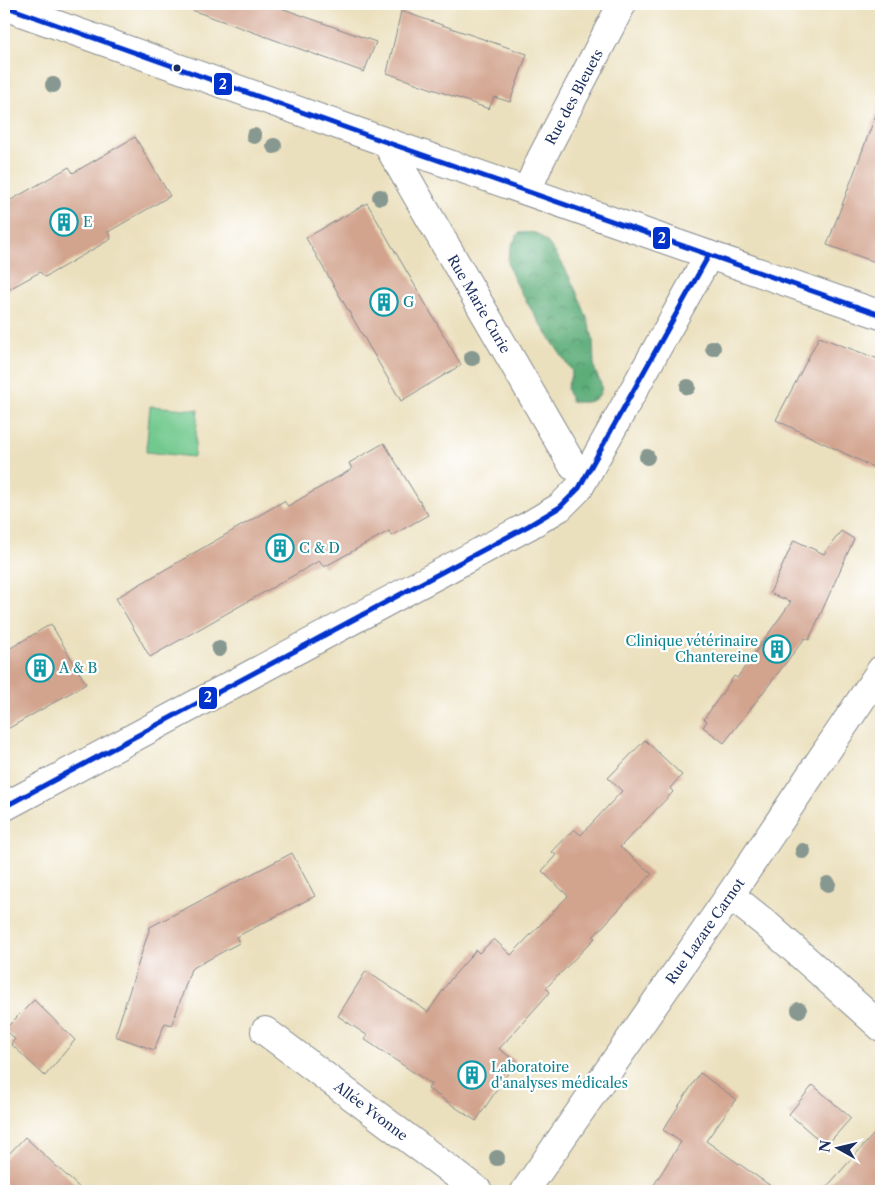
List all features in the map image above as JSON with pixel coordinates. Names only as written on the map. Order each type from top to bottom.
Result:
[{"type":"street","name":"Rue des Bleuets","points":[[527,191],[541,159],[622,4]]},
{"type":"street","points":[[4,6],[709,256],[881,315]]},
{"type":"street","name":"Rue Marie Curie","points":[[386,142],[573,466]]},
{"type":"street","points":[[4,806],[528,526],[560,507],[580,488],[709,256]]},
{"type":"street","name":"Rue Lazare Carnot","points":[[525,1191],[730,895],[873,702],[881,670]]},
{"type":"street","points":[[730,895],[765,923],[881,1027]]},
{"type":"street","name":"Allée Yvonne","points":[[265,1031],[478,1191]]},
{"type":"green space","points":[[519,233],[535,233],[544,239],[562,264],[579,297],[593,339],[595,370],[601,385],[599,395],[592,400],[584,402],[571,401],[567,389],[572,371],[535,316],[510,270],[509,254]]},
{"type":"green space","points":[[150,406],[198,410],[194,457],[146,452]]},
{"type":"building","points":[[186,4],[270,4],[376,42],[364,72],[186,8]]},
{"type":"building","points":[[401,11],[527,54],[510,102],[494,97],[489,109],[387,73]]},
{"type":"building","points":[[878,109],[881,109],[881,264],[827,245]]},
{"type":"building","name":"E","points":[[135,137],[170,196],[108,232],[111,239],[45,277],[40,272],[4,292],[4,204],[69,167],[73,173]]},
{"type":"building","name":"G","points":[[367,203],[461,365],[401,401],[306,238]]},
{"type":"building","points":[[819,337],[881,360],[881,471],[776,420]]},
{"type":"building","name":"C & D","points":[[384,443],[428,515],[391,536],[389,531],[324,567],[319,561],[150,657],[116,598],[284,501],[288,506],[352,469],[349,463]]},
{"type":"building","points":[[841,531],[854,539],[809,640],[805,638],[724,743],[703,727],[707,721],[704,719],[734,676],[737,678],[791,602],[770,593],[794,540],[824,554]]},
{"type":"building","name":"A & B","points":[[51,624],[86,684],[4,731],[4,652]]},
{"type":"building","points":[[645,740],[682,775],[670,788],[673,792],[620,847],[652,874],[593,937],[595,938],[546,988],[550,992],[499,1049],[516,1061],[476,1121],[428,1089],[431,1084],[364,1039],[368,1036],[338,1016],[366,971],[428,1012],[450,980],[476,950],[479,953],[494,939],[511,955],[568,896],[542,871],[556,855],[552,852],[574,829],[581,835],[622,791],[608,778]]},
{"type":"building","points":[[292,853],[315,896],[236,937],[239,943],[191,969],[172,1025],[165,1023],[154,1050],[115,1036],[150,927]]},
{"type":"building","points":[[34,1000],[75,1040],[45,1076],[11,1044],[15,1039],[5,1029]]},
{"type":"building","points":[[700,1073],[736,1099],[706,1141],[778,1191],[650,1191],[681,1142],[663,1130]]},
{"type":"building","points":[[813,1085],[851,1118],[826,1146],[789,1114]]},
{"type":"building","points":[[881,1126],[881,1191],[823,1191]]},
{"type":"building","points":[[25,1137],[83,1191],[4,1191],[4,1159]]},
{"type":"transit line","name":"2","points":[[4,6],[881,315]]},
{"type":"transit line","name":"2","points":[[4,807],[528,526],[560,507],[579,488],[709,255]]},
{"type":"place","name":"E","points":[[64,222]]},
{"type":"place","name":"G","points":[[384,302]]},
{"type":"place","name":"C & D","points":[[280,548]]},
{"type":"place","name":"Clinique vétérinaire Chantereine","points":[[777,649]]},
{"type":"place","name":"A & B","points":[[40,668]]},
{"type":"place","name":"Laboratoire d'analyses médicales","points":[[472,1075]]}]
